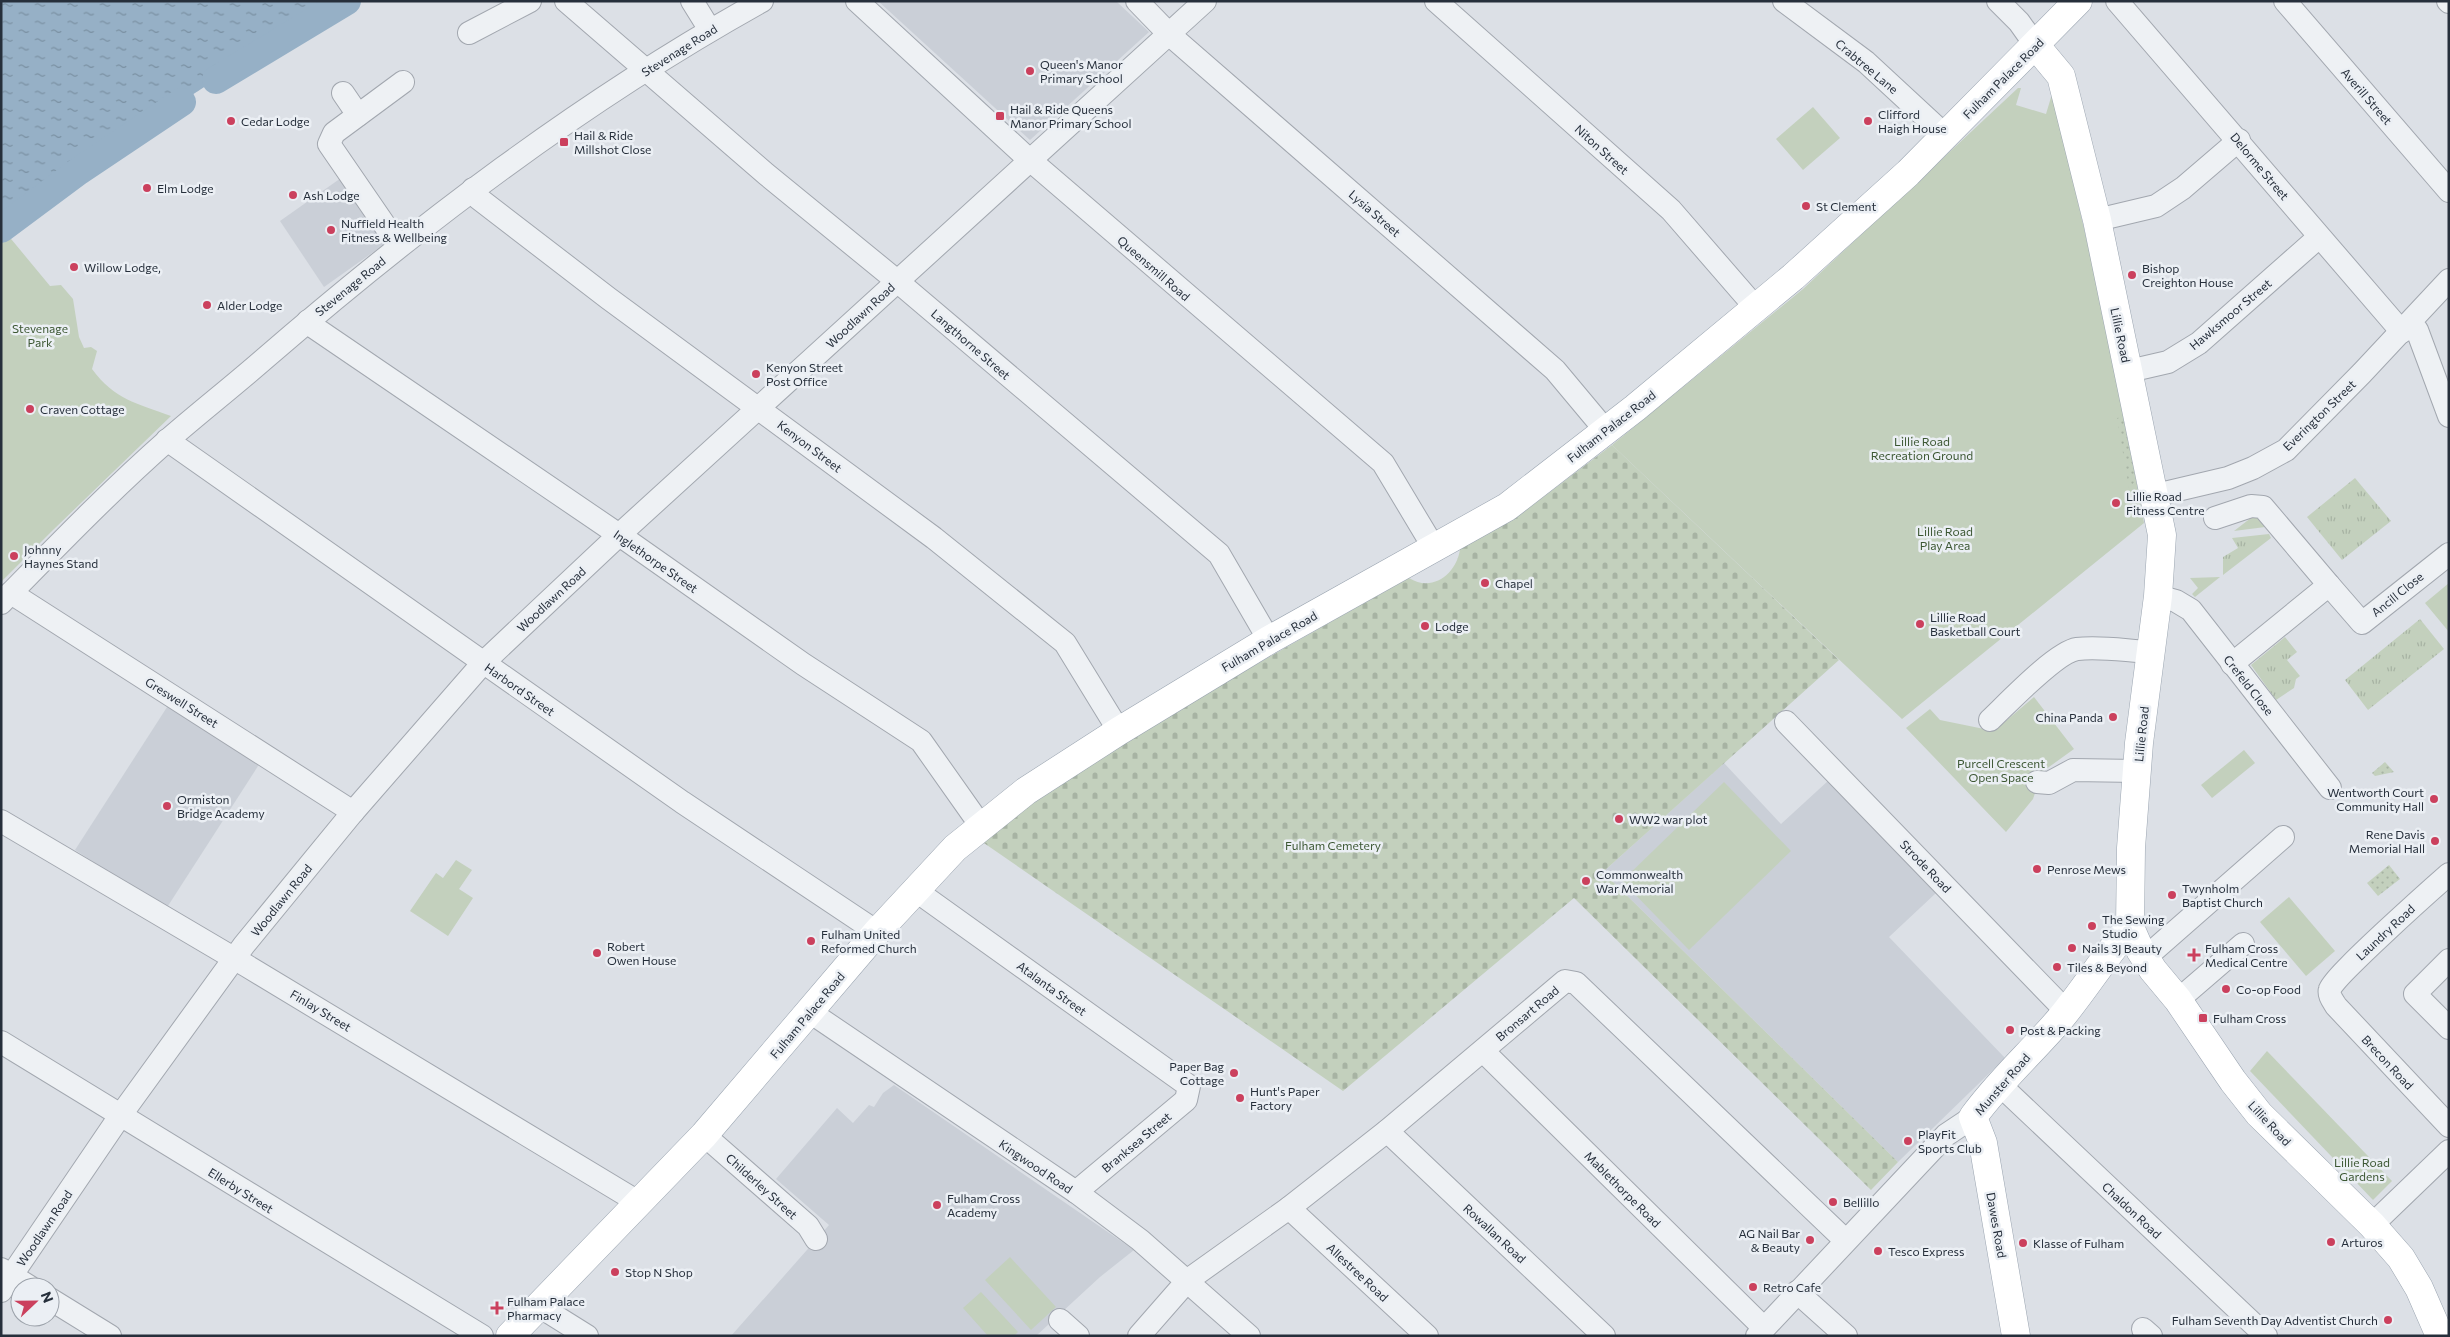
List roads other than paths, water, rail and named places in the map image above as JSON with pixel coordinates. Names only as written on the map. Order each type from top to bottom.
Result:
[{"type":"main road","name":"Fulham Palace Road","points":[[510,1336],[704,1135],[877,932],[954,848],[1026,791],[1119,731],[1269,640],[1507,507],[1606,431],[1756,308],[1908,173],[2036,46],[2078,1]]},
{"type":"main road","name":"Lillie Road","points":[[2036,46],[2061,76],[2097,220],[2156,495],[2162,535],[2158,596],[2137,772],[2131,848],[2130,927],[2145,958],[2178,1000],[2233,1081],[2259,1114],[2372,1225],[2401,1258],[2419,1288],[2440,1336]]},
{"type":"main road","name":"Munster Road","points":[[1973,1117],[1999,1084],[2066,1011],[2130,927]]},
{"type":"main road","name":"Dawes Road","points":[[1973,1117],[1983,1142],[2016,1336]]},
{"type":"street","points":[[469,33],[530,1]]},
{"type":"street","name":"Langthorne Street","points":[[566,1],[646,71],[1219,554],[1269,640]]},
{"type":"street","points":[[692,1],[710,30]]},
{"type":"street","name":"Stevenage Road","points":[[6,598],[58,544],[167,440],[399,246],[472,189],[646,71],[710,30],[762,1]]},
{"type":"street","name":"Queensmill Road","points":[[857,1],[1030,159],[1383,463],[1434,548]]},
{"type":"street","name":"Lysia Street","points":[[1137,1],[1170,35],[1555,370],[1606,431]]},
{"type":"street","name":"Woodlawn Road","points":[[5,1279],[120,1116],[235,959],[353,812],[483,663],[619,535],[1030,159],[1170,35],[1205,1]]},
{"type":"street","name":"Niton Street","points":[[1436,1],[1671,210],[1756,308]]},
{"type":"street","name":"Crabtree Lane","points":[[1784,1],[1866,62],[1946,136]]},
{"type":"street","points":[[1998,1],[2019,22],[2036,46]]},
{"type":"street","name":"Delorme Street","points":[[2117,1],[2239,140],[2319,237],[2406,328],[2417,330],[2449,416]]},
{"type":"street","name":"Averill Street","points":[[2285,1],[2449,191]]},
{"type":"street","points":[[399,246],[329,144],[334,133],[403,82]]},
{"type":"street","points":[[344,93],[358,115]]},
{"type":"street","points":[[2097,220],[2156,206],[2183,188],[2239,140]]},
{"type":"street","name":"Kenyon Street","points":[[472,189],[478,198],[608,298],[934,538],[1065,643],[1119,731]]},
{"type":"street","name":"Hawksmoor Street","points":[[2129,371],[2168,362],[2199,343],[2319,237]]},
{"type":"street","name":"Everington Street","points":[[2156,495],[2228,478],[2286,450],[2406,328],[2449,280]]},
{"type":"street","name":"Inglethorpe Street","points":[[308,321],[315,328],[619,535],[803,664],[922,741],[981,826]]},
{"type":"street","name":"Harbord Street","points":[[167,440],[682,802],[877,932]]},
{"type":"street","name":"Ancill Close","points":[[2215,518],[2251,506],[2263,507],[2362,623],[2449,554]]},
{"type":"street","points":[[2232,664],[2329,585]]},
{"type":"street","name":"Crefeld Close","points":[[2158,596],[2176,601],[2191,610],[2330,788]]},
{"type":"street","name":"Greswell Street","points":[[6,598],[353,812]]},
{"type":"street","points":[[1990,720],[2033,680],[2075,649],[2151,652]]},
{"type":"street","name":"Strode Road","points":[[1786,722],[2066,1011]]},
{"type":"street","points":[[2037,782],[2049,783],[2073,770],[2137,772]]},
{"type":"street","name":"Finlay Street","points":[[1,821],[235,959],[638,1202]]},
{"type":"street","points":[[2145,958],[2283,837]]},
{"type":"street","name":"Laundry Road","points":[[2330,995],[2332,983],[2449,874]]},
{"type":"street","name":"Atalanta Street","points":[[915,890],[1189,1086]]},
{"type":"street","points":[[2178,1000],[2242,944]]},
{"type":"street","points":[[2449,960],[2415,994],[2449,1028]]},
{"type":"street","name":"Bronsart Road","points":[[1139,1336],[1188,1280],[1289,1208],[1387,1131],[1565,981],[1576,983],[1845,1240]]},
{"type":"street","name":"Brecon Road","points":[[2330,995],[2336,1006],[2449,1126]]},
{"type":"street","name":"Kingwood Road","points":[[810,1012],[1076,1192],[1140,1240],[1188,1280],[1249,1336]]},
{"type":"street","name":"Ellerby Street","points":[[1,1042],[482,1336]]},
{"type":"street","name":"Mablethorpe Road","points":[[1483,1051],[1760,1332]]},
{"type":"street","name":"Chaldon Road","points":[[1999,1084],[2266,1336]]},
{"type":"street","name":"Branksea Street","points":[[1076,1192],[1186,1100],[1189,1086]]},
{"type":"street","name":"Munster Road","points":[[1760,1332],[1946,1135],[1973,1117]]},
{"type":"street","name":"Rowallan Road","points":[[1387,1131],[1604,1336]]},
{"type":"street","name":"Childerley Street","points":[[704,1135],[808,1226],[816,1239]]},
{"type":"street","points":[[2372,1225],[2449,1151]]},
{"type":"street","name":"Allestree Road","points":[[1289,1208],[1427,1336]]},
{"type":"street","points":[[1797,1292],[1846,1336]]},
{"type":"street","points":[[60,1305],[110,1336]]},
{"type":"street","points":[[539,1306],[587,1336]]},
{"type":"street","points":[[1060,1320],[1078,1336]]},
{"type":"water","points":[[1,1],[347,1],[258,53],[170,109],[1,229]]},
{"type":"waterway","points":[[216,80],[347,1]]},
{"type":"waterway","points":[[1,229],[79,171],[182,102]]},
{"type":"place","name":"Queen's Manor Primary School","points":[[1030,71]]},
{"type":"place","name":"Hail & Ride Queens Manor Primary School","points":[[1000,116]]},
{"type":"place","name":"Cedar Lodge","points":[[231,121]]},
{"type":"place","name":"Clifford Haigh House","points":[[1868,121]]},
{"type":"place","name":"Hail & Ride Millshot Close","points":[[564,142]]},
{"type":"place","name":"Elm Lodge","points":[[147,188]]},
{"type":"place","name":"Ash Lodge","points":[[293,195]]},
{"type":"place","name":"St Clement","points":[[1806,206]]},
{"type":"place","name":"Nuffield Health Fitness & Wellbeing","points":[[331,230]]},
{"type":"place","name":"Willow Lodge,","points":[[74,267]]},
{"type":"place","name":"Bishop Creighton House","points":[[2132,275]]},
{"type":"place","name":"Alder Lodge","points":[[207,305]]},
{"type":"place","name":"Kenyon Street Post Office","points":[[756,374]]},
{"type":"place","name":"Craven Cottage","points":[[30,409]]},
{"type":"place","name":"Lillie Road Fitness Centre","points":[[2116,503]]},
{"type":"place","name":"Johnny Haynes Stand","points":[[14,556]]},
{"type":"place","name":"Chapel","points":[[1485,583]]},
{"type":"place","name":"Lillie Road Basketball Court","points":[[1920,624]]},
{"type":"place","name":"Lodge","points":[[1425,626]]},
{"type":"place","name":"China Panda","points":[[2113,717]]},
{"type":"place","name":"Wentworth Court Community Hall","points":[[2434,799]]},
{"type":"place","name":"Ormiston Bridge Academy","points":[[167,806]]},
{"type":"place","name":"WW2 war plot","points":[[1619,819]]},
{"type":"place","name":"Rene Davis Memorial Hall","points":[[2435,841]]},
{"type":"place","name":"Penrose Mews","points":[[2037,869]]},
{"type":"place","name":"Commonwealth War Memorial","points":[[1586,881]]},
{"type":"place","name":"Twynholm Baptist Church","points":[[2172,895]]},
{"type":"place","name":"The Sewing Studio","points":[[2092,926]]},
{"type":"place","name":"Fulham United Reformed Church","points":[[811,941]]},
{"type":"place","name":"Nails 3J Beauty","points":[[2072,948]]},
{"type":"place","name":"Robert Owen House","points":[[597,953]]},
{"type":"place","name":"Fulham Cross Medical Centre","points":[[2194,955]]},
{"type":"place","name":"Tiles & Beyond","points":[[2057,967]]},
{"type":"place","name":"Co-op Food","points":[[2226,989]]},
{"type":"place","name":"Fulham Cross","points":[[2203,1018]]},
{"type":"place","name":"Post & Packing","points":[[2010,1030]]},
{"type":"place","name":"Paper Bag Cottage","points":[[1234,1073]]},
{"type":"place","name":"Hunt's Paper Factory","points":[[1240,1098]]},
{"type":"place","name":"PlayFit Sports Club","points":[[1908,1141]]},
{"type":"place","name":"Bellillo","points":[[1833,1202]]},
{"type":"place","name":"Fulham Cross Academy","points":[[937,1205]]},
{"type":"place","name":"AG Nail Bar & Beauty","points":[[1810,1240]]},
{"type":"place","name":"Arturos","points":[[2331,1242]]},
{"type":"place","name":"Klasse of Fulham","points":[[2023,1243]]},
{"type":"place","name":"Tesco Express","points":[[1878,1251]]},
{"type":"place","name":"Stop N Shop","points":[[615,1272]]},
{"type":"place","name":"Retro Cafe","points":[[1753,1287]]},
{"type":"place","name":"Fulham Palace Pharmacy","points":[[497,1308]]},
{"type":"place","name":"Fulham Seventh Day Adventist Church","points":[[2388,1320]]},
{"type":"park label","name":"Stevenage Park","points":[[40,335]]},
{"type":"park label","name":"Lillie Road Recreation Ground","points":[[1922,448]]},
{"type":"park label","name":"Lillie Road Play Area","points":[[1945,538]]},
{"type":"park label","name":"Purcell Crescent Open Space","points":[[2001,770]]},
{"type":"park label","name":"Fulham Cemetery","points":[[1333,845]]},
{"type":"park label","name":"Lillie Road Gardens","points":[[2362,1169]]}]
